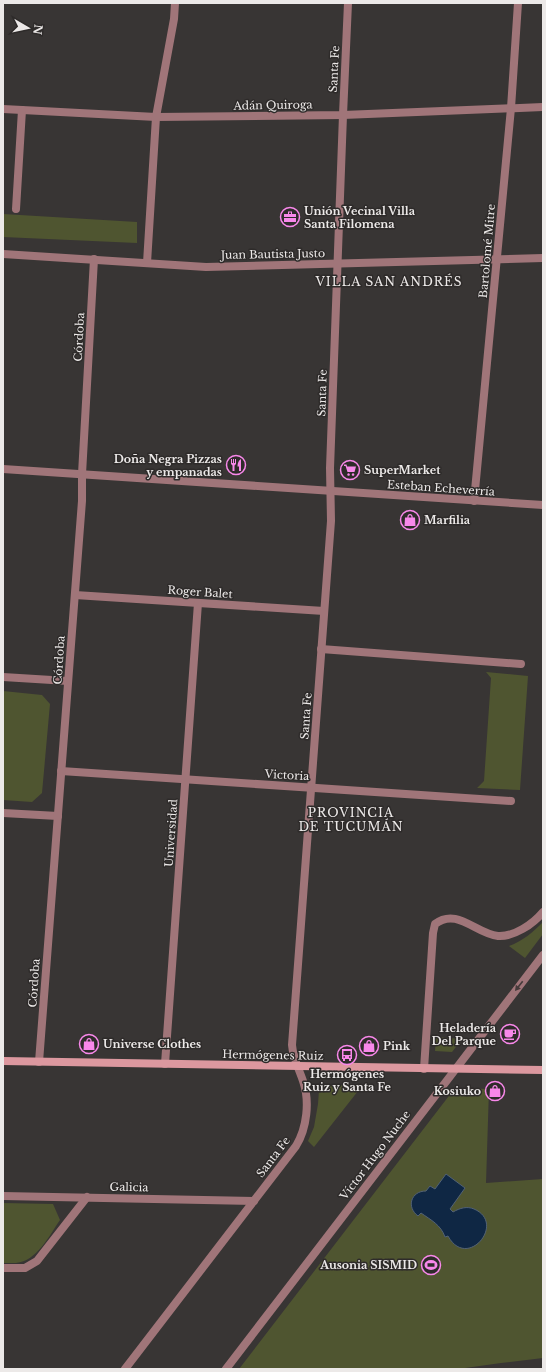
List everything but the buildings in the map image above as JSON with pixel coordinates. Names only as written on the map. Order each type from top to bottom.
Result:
[{"type":"street","points":[[147,263],[156,117],[174,19],[175,3]]},
{"type":"street","name":"Santa Fe","points":[[125,1369],[296,1146],[303,1134],[305,1091],[293,1053],[292,1041],[331,521],[330,468],[348,3]]},
{"type":"street","name":"Bartolomé Mitre","points":[[474,501],[511,108],[518,3]]},
{"type":"street","name":"Adán Quiroga","points":[[3,109],[156,117],[343,115],[543,107]]},
{"type":"street","points":[[16,209],[22,110]]},
{"type":"street","name":"Juan Bautista Justo","points":[[3,254],[206,267],[543,258]]},
{"type":"street","name":"Córdoba","points":[[39,1062],[82,501],[82,474],[94,260]]},
{"type":"street","name":"Esteban Echeverría","points":[[3,469],[543,505]]},
{"type":"street","name":"Roger Balet","points":[[75,595],[324,612]]},
{"type":"street","name":"Universidad","points":[[165,1064],[198,603]]},
{"type":"street","points":[[322,649],[521,664]]},
{"type":"street","points":[[3,676],[68,682]]},
{"type":"street","name":"Victoria","points":[[61,771],[511,801]]},
{"type":"street","points":[[3,813],[58,816]]},
{"type":"street","points":[[424,1069],[435,924],[441,919],[454,918],[499,936],[521,930],[532,924],[543,912]]},
{"type":"street","name":"Víctor Hugo Nuche","points":[[226,1369],[543,955]]},
{"type":"street","name":"Hermógenes Ruiz","points":[[3,1061],[543,1070]]},
{"type":"street","name":"Galicia","points":[[3,1196],[254,1201]]},
{"type":"street","points":[[3,1268],[19,1269],[33,1264],[41,1257],[87,1197]]},
{"type":"green space","points":[[3,214],[137,222],[137,243],[3,237]]},
{"type":"green space","points":[[486,672],[528,676],[520,790],[477,788],[484,781],[491,678]]},
{"type":"green space","points":[[3,691],[42,695],[50,704],[42,793],[32,802],[3,800]]},
{"type":"green space","points":[[543,922],[543,934],[525,958],[509,946],[528,936]]},
{"type":"green space","points":[[436,1037],[462,1039],[452,1052],[435,1051]]},
{"type":"green space","points":[[323,1085],[368,1085],[358,1091],[314,1147],[308,1141],[314,1127],[319,1090]]},
{"type":"green space","name":"Ausonia SISMID","points":[[455,1088],[489,1089],[486,1183],[543,1179],[543,1358],[458,1369],[239,1369]]},
{"type":"green space","points":[[3,1203],[53,1204],[60,1220],[42,1247],[36,1253],[30,1258],[16,1263],[3,1263]]},
{"type":"water","points":[[446,1174],[465,1188],[450,1209],[453,1212],[464,1208],[474,1209],[483,1216],[487,1224],[485,1233],[480,1241],[473,1247],[465,1249],[456,1245],[448,1236],[445,1237],[441,1229],[435,1223],[421,1213],[418,1216],[412,1208],[412,1200],[417,1194],[426,1191],[430,1186],[435,1189]]},
{"type":"place","name":"Unión Vecinal Villa Santa Filomena","points":[[290,217]]},
{"type":"place","name":"Doña Negra Pizzas y empanadas","points":[[236,465]]},
{"type":"place","name":"SuperMarket","points":[[350,470]]},
{"type":"place","name":"Marfilia","points":[[410,520]]},
{"type":"place","name":"Heladería Del Parque","points":[[510,1034]]},
{"type":"place","name":"Universe Clothes","points":[[89,1044]]},
{"type":"place","name":"Pink","points":[[369,1046]]},
{"type":"place","name":"Hermógenes Ruiz y Santa Fe","points":[[347,1055]]},
{"type":"place","name":"Kosiuko","points":[[495,1091]]},
{"type":"place","name":"Ausonia SISMID","points":[[431,1265]]},
{"type":"district","name":"VILLA SAN ANDRÉS","points":[[389,281]]},
{"type":"district","name":"PROVINCIA DE TUCUMÁN","points":[[351,819]]}]
